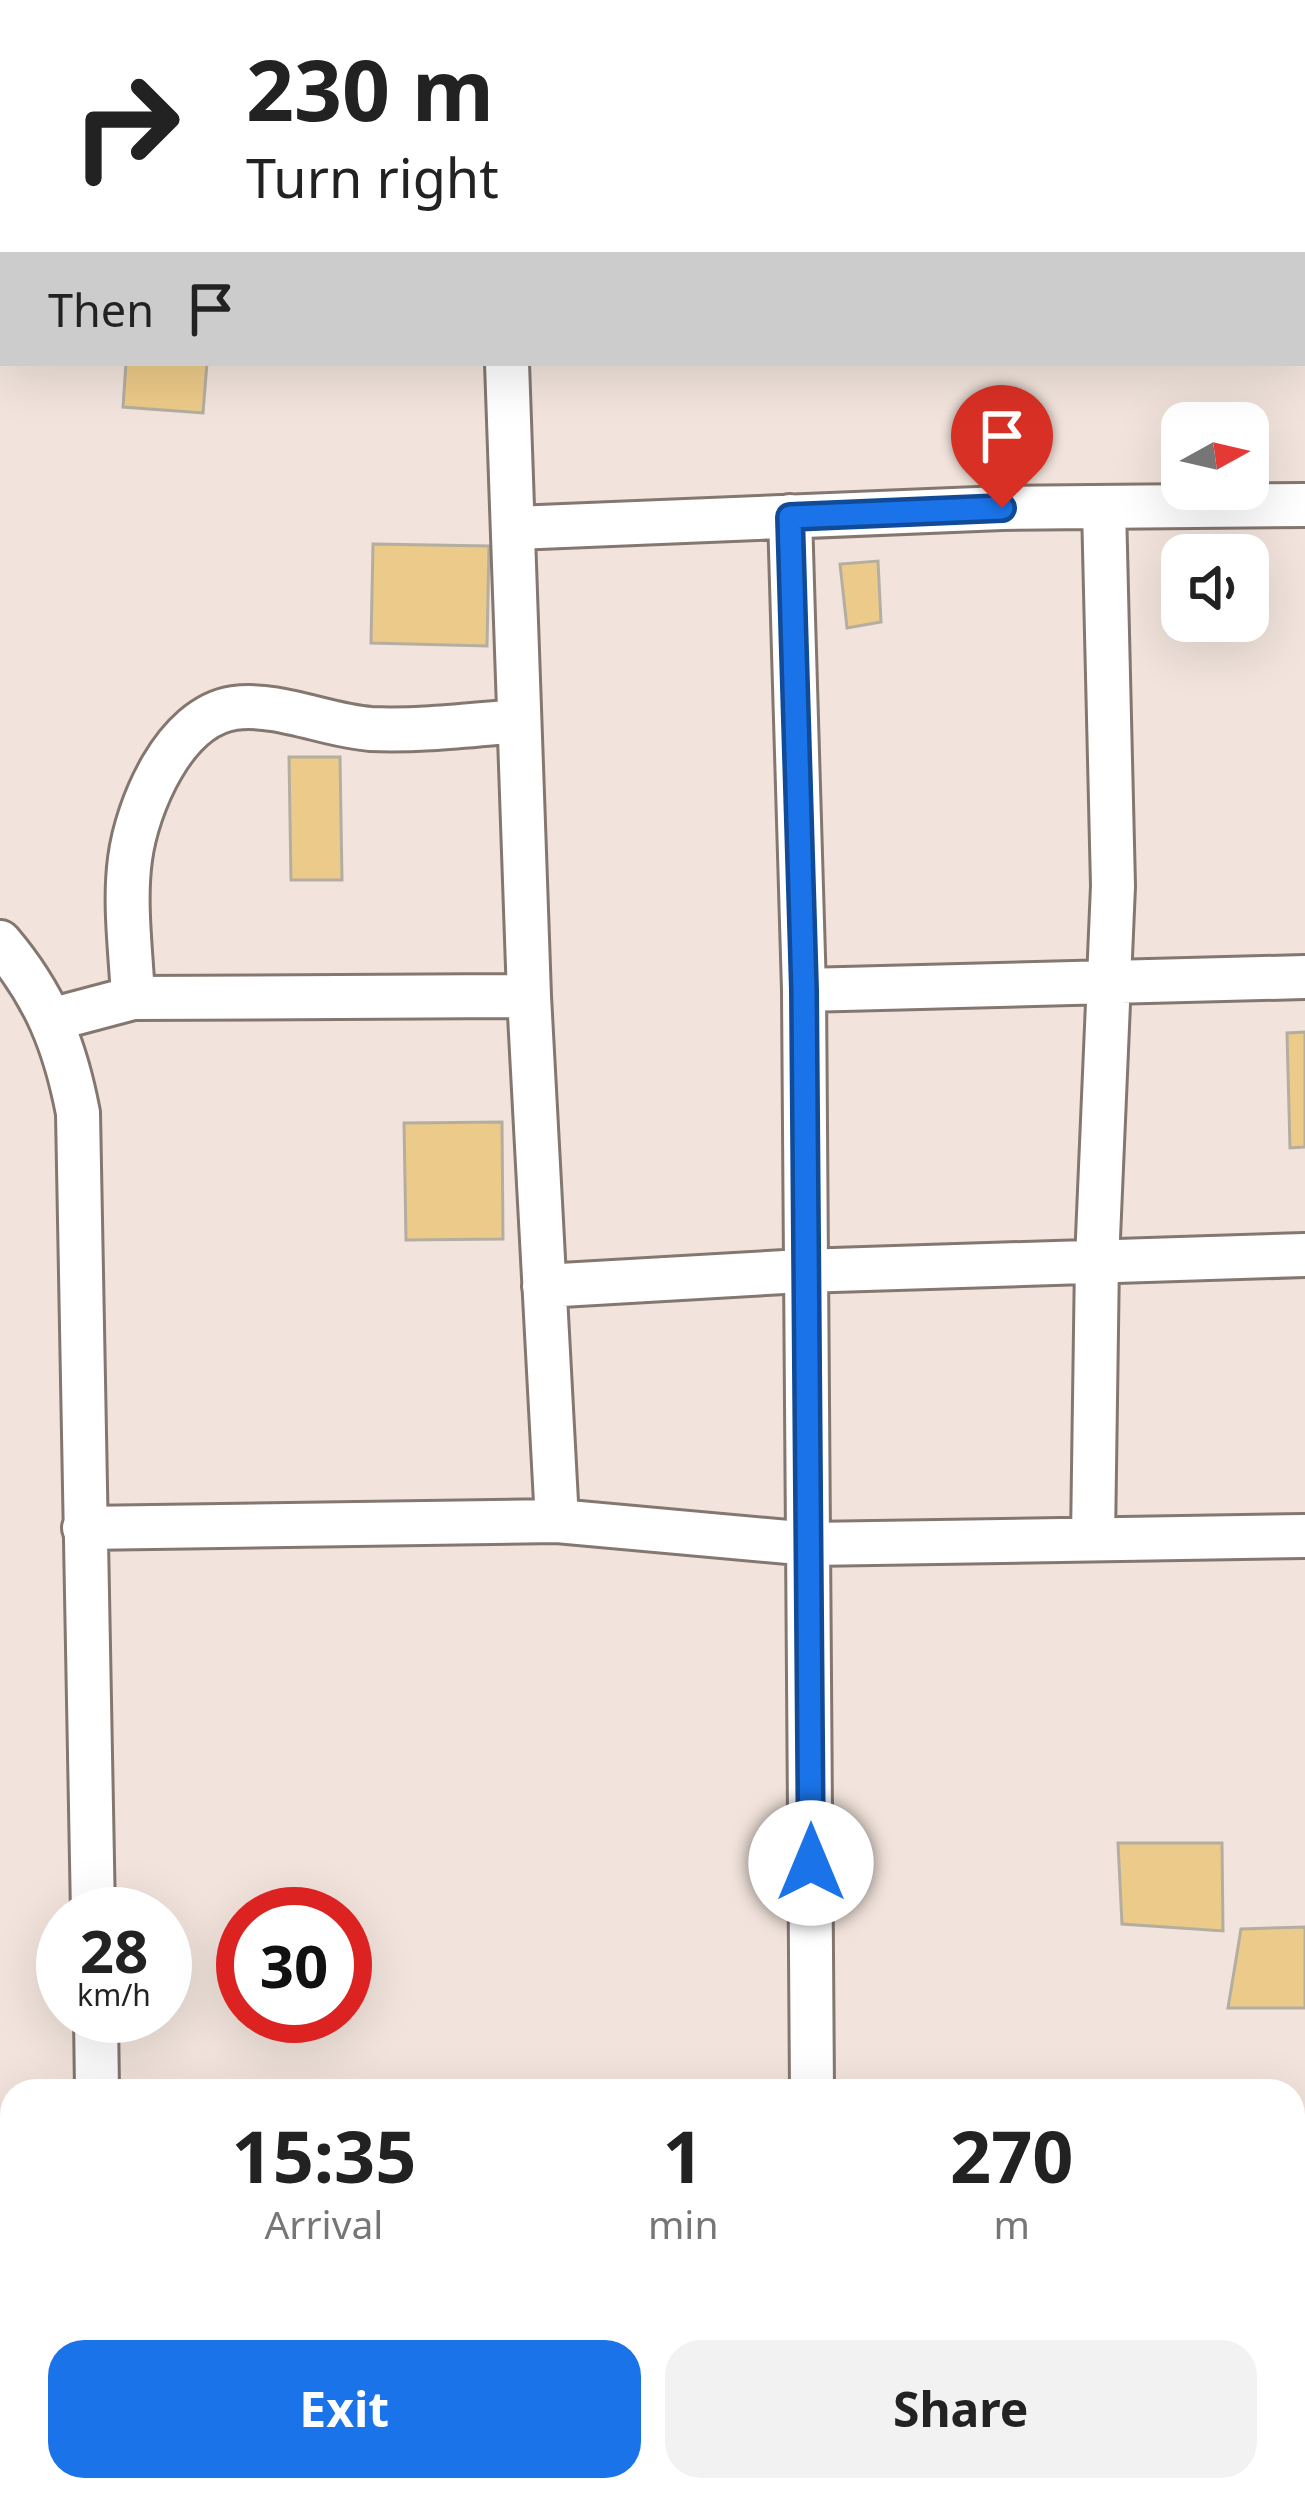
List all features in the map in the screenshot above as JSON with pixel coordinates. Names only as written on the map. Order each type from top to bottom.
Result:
[{"type":"street","points":[[507,366],[529,996],[556,1521]]},
{"type":"street","points":[[515,528],[1105,507],[1305,505]]},
{"type":"street","points":[[1093,1539],[1096,1261],[1113,886],[1105,507]]},
{"type":"street","points":[[790,517],[804,990],[802,1270],[810,1544],[812,2079]]},
{"type":"street","points":[[133,998],[128,895],[136,827],[171,754],[194,728],[215,713],[238,707],[367,729],[519,722]]},
{"type":"street","points":[[0,942],[53,1019],[78,1113],[92,1887]]},
{"type":"street","points":[[804,990],[1305,977]]},
{"type":"street","points":[[53,1019],[133,998],[529,996]]},
{"type":"street","points":[[544,1286],[802,1270],[1305,1255]]},
{"type":"street","points":[[84,1528],[556,1521],[810,1544],[1305,1536]]},
{"type":"street","points":[[96,2043],[97,2079]]},
{"type":"building","points":[[126,366],[207,366],[203,413],[123,407]]},
{"type":"building","points":[[373,544],[489,546],[487,646],[371,643]]},
{"type":"building","points":[[878,561],[881,622],[847,628],[840,564]]},
{"type":"building","points":[[289,757],[340,757],[342,880],[291,880]]},
{"type":"building","points":[[1305,1032],[1305,1147],[1290,1148],[1287,1033]]},
{"type":"building","points":[[502,1122],[503,1239],[406,1240],[404,1123]]},
{"type":"building","points":[[1118,1843],[1222,1843],[1223,1931],[1122,1924]]},
{"type":"building","points":[[1305,1927],[1305,2008],[1228,2008],[1241,1929]]},
{"type":"route","points":[[811,1863],[810,1544],[802,1270],[804,990],[790,517],[1002,508]]}]
